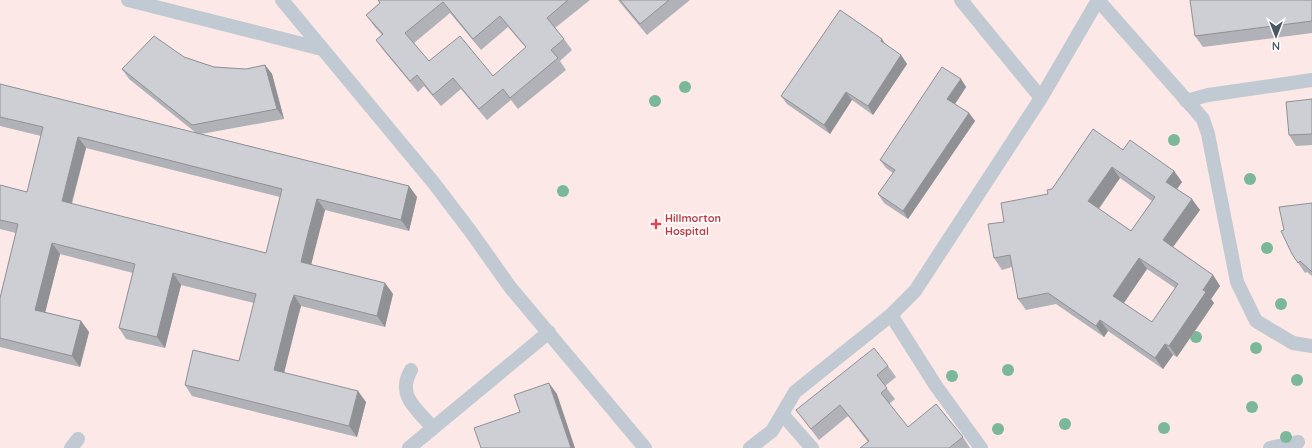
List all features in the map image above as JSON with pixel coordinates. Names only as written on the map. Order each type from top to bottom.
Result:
[{"type":"lane","points":[[128,0],[322,49]]},
{"type":"lane","points":[[282,0],[433,182],[510,286],[645,448]]},
{"type":"lane","points":[[961,0],[1041,98]]},
{"type":"lane","points":[[750,448],[772,431],[783,415],[795,392],[891,315],[915,291],[1041,98],[1098,0],[1203,120],[1208,134],[1237,282],[1256,321],[1293,343],[1312,346]]},
{"type":"lane","points":[[1186,101],[1208,95],[1312,80]]},
{"type":"lane","points":[[891,315],[936,386],[981,448]]},
{"type":"lane","points":[[409,448],[549,332]]},
{"type":"lane","points":[[411,370],[406,379],[404,388],[407,397],[433,428]]},
{"type":"lane","points":[[783,415],[812,448]]},
{"type":"lane","points":[[1270,448],[1298,442]]},
{"type":"shaded area","name":"Hillmorton Hospital","points":[[0,0],[1312,0],[1312,448],[0,448]]},
{"type":"building","points":[[378,0],[568,0],[547,18],[564,39],[551,50],[558,58],[510,98],[503,89],[479,109],[453,78],[433,95],[417,75],[410,81],[376,40],[383,34],[366,15],[380,3]],"holes":[[[443,2],[473,39],[500,16],[526,47],[493,76],[460,36],[429,61],[405,33]]]},
{"type":"building","points":[[620,0],[669,0],[640,24]]},
{"type":"building","points":[[1190,0],[1312,0],[1312,21],[1195,36]]},
{"type":"building","points":[[840,10],[882,39],[881,41],[901,55],[868,106],[846,92],[824,125],[781,96]]},
{"type":"building","points":[[154,36],[184,57],[214,67],[246,69],[265,65],[277,109],[192,125],[122,69]]},
{"type":"building","points":[[942,67],[961,79],[947,99],[969,113],[903,211],[878,194],[895,170],[880,160]]},
{"type":"building","points":[[0,84],[409,186],[401,220],[317,199],[306,241],[301,262],[385,283],[377,316],[294,295],[290,306],[274,370],[358,391],[349,426],[185,385],[193,350],[239,361],[256,294],[173,273],[157,337],[119,328],[135,264],[52,243],[35,310],[81,321],[72,356],[0,338],[0,298],[18,224],[0,220],[0,185],[27,192],[43,127],[0,117]],"holes":[[[78,137],[282,189],[266,253],[62,201]]]},
{"type":"building","points":[[1312,99],[1312,134],[1289,135],[1286,102]]},
{"type":"building","points":[[1093,129],[1123,150],[1130,140],[1174,171],[1166,182],[1192,199],[1163,240],[1213,275],[1203,290],[1206,292],[1169,346],[1165,344],[1155,358],[1100,320],[1096,326],[1048,293],[1018,299],[1010,255],[994,258],[988,224],[1004,222],[1001,203],[1048,194],[1047,190],[1052,189]],"holes":[[[1112,167],[1155,197],[1131,231],[1088,201]],[[1139,258],[1178,284],[1152,322],[1113,296]]]},
{"type":"building","points":[[1312,203],[1312,272],[1300,261],[1298,263],[1292,254],[1281,231],[1284,230],[1279,207]]},
{"type":"building","points":[[874,348],[888,366],[877,375],[887,388],[881,393],[908,427],[936,404],[963,437],[949,448],[860,448],[869,441],[840,405],[811,429],[796,410]]},
{"type":"building","points":[[549,383],[571,448],[481,448],[474,428],[520,412],[514,395]]},
{"type":"place","name":"Hillmorton Hospital","points":[[656,224]]}]
